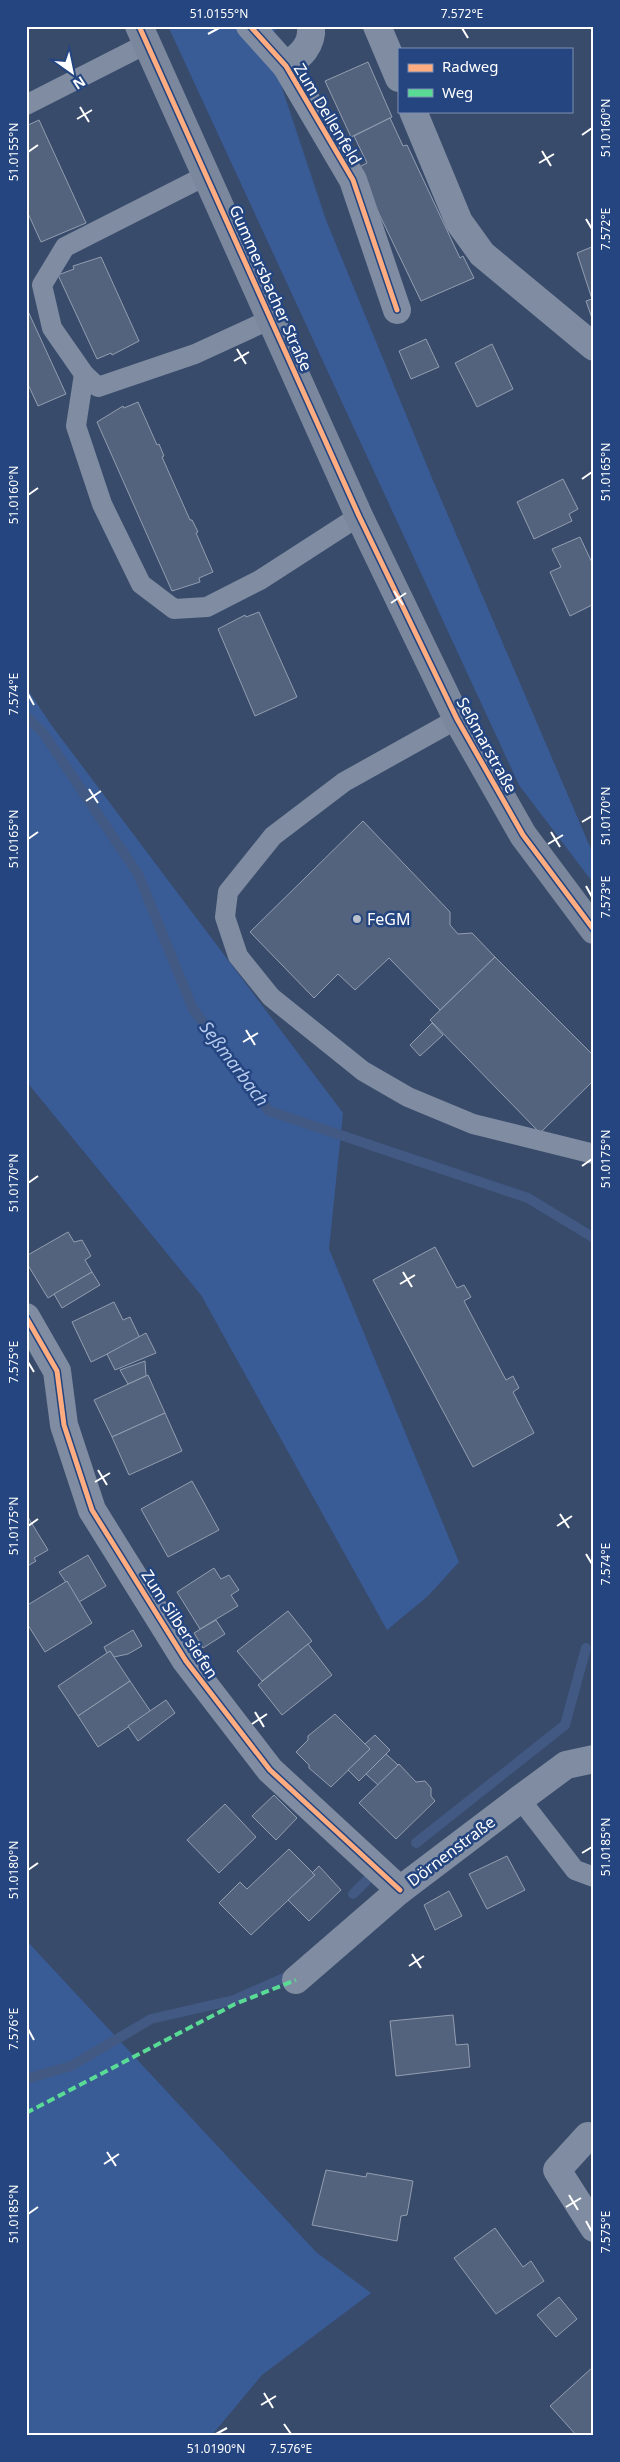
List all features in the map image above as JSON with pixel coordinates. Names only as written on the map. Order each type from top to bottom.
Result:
[{"type":"main road","name":"Gummersbacher Straße","points":[[143,35],[380,559]]},
{"type":"main road","name":"Seßmarstraße","points":[[380,559],[457,720],[523,835],[594,930]]},
{"type":"street","name":"Zum Dellenfeld","points":[[250,26],[286,66],[353,180],[396,310]]},
{"type":"street","name":"Zum Dellenfeld","points":[[286,66],[302,54],[309,44],[311,26]]},
{"type":"street","points":[[377,26],[398,76]]},
{"type":"street","points":[[413,112],[459,222],[482,254],[594,347]]},
{"type":"street","name":"Zum Silbersiefen","points":[[26,1317],[58,1371],[64,1425],[92,1510],[186,1661],[270,1770],[400,1890]]},
{"type":"street","name":"Dörnenstraße","points":[[296,1980],[400,1890],[520,1799],[566,1765],[594,1759]]},
{"type":"street","points":[[588,2136],[557,2170],[594,2228]]},
{"type":"lane","points":[[26,104],[143,35]]},
{"type":"lane","points":[[207,175],[65,248],[42,285],[52,328],[84,374],[98,387],[195,354],[271,319]]},
{"type":"lane","points":[[84,374],[76,426],[102,504],[140,584],[174,608],[207,607],[260,580],[359,516]]},
{"type":"lane","points":[[457,720],[344,782],[273,836],[228,892],[225,917],[238,956],[271,997],[363,1072],[408,1097],[473,1124],[594,1154]]},
{"type":"lane","points":[[520,1799],[575,1870],[594,1877]]},
{"type":"shaded area","points":[[168,26],[279,26],[266,40],[326,220],[432,478],[594,856],[594,884],[519,785]]},
{"type":"shaded area","points":[[26,687],[52,726],[343,1113],[329,1249],[459,1562],[428,1596],[387,1630],[201,1295],[26,1081]]},
{"type":"shaded area","points":[[26,1940],[316,2252],[371,2293],[262,2375],[211,2436],[26,2436]]},
{"type":"building","points":[[368,62],[392,117],[351,137],[325,81]]},
{"type":"building","points":[[390,118],[403,146],[407,145],[460,258],[463,256],[474,278],[421,301],[357,168],[367,163],[354,136]]},
{"type":"building","points":[[39,120],[86,223],[41,242],[26,209],[26,126]]},
{"type":"building","points":[[594,246],[594,324],[586,301],[592,299],[577,253]]},
{"type":"building","points":[[101,257],[139,341],[112,355],[111,353],[97,359],[58,275],[74,269],[73,266]]},
{"type":"building","points":[[27,309],[66,394],[38,406],[26,380]]},
{"type":"building","points":[[426,339],[439,367],[411,379],[399,351]]},
{"type":"building","points":[[492,344],[513,389],[477,407],[455,363]]},
{"type":"building","points":[[138,402],[157,445],[159,444],[164,456],[162,457],[190,520],[192,520],[198,532],[196,533],[213,572],[199,578],[200,582],[172,591],[97,422],[123,406],[124,408]]},
{"type":"building","points":[[563,479],[578,509],[569,514],[572,521],[534,539],[517,502]]},
{"type":"building","points":[[580,537],[594,567],[594,604],[570,616],[550,572],[561,567],[552,549]]},
{"type":"building","points":[[259,612],[297,697],[255,716],[218,629],[245,615],[246,617]]},
{"type":"building","name":"FeGM","points":[[363,821],[450,912],[450,925],[458,934],[472,933],[495,957],[440,1010],[389,958],[355,990],[338,974],[314,998],[250,932]]},
{"type":"building","points":[[495,957],[594,1056],[594,1080],[540,1133],[430,1020]]},
{"type":"building","points":[[432,1023],[443,1035],[420,1056],[410,1045]]},
{"type":"building","points":[[68,1232],[74,1242],[82,1240],[91,1256],[85,1260],[92,1272],[48,1298],[26,1262],[26,1256]]},
{"type":"building","points":[[435,1247],[457,1288],[464,1285],[471,1297],[464,1301],[506,1380],[513,1376],[519,1388],[513,1392],[534,1433],[473,1467],[373,1280]]},
{"type":"building","points":[[92,1272],[100,1285],[62,1308],[54,1294]]},
{"type":"building","points":[[114,1302],[123,1320],[130,1317],[140,1338],[91,1362],[72,1322]]},
{"type":"building","points":[[146,1333],[156,1353],[115,1370],[107,1354]]},
{"type":"building","points":[[145,1361],[146,1376],[128,1384],[120,1370]]},
{"type":"building","points":[[148,1375],[165,1413],[112,1437],[94,1400]]},
{"type":"building","points":[[165,1413],[182,1451],[129,1475],[112,1437]]},
{"type":"building","points":[[192,1481],[219,1530],[168,1557],[141,1509]]},
{"type":"building","points":[[26,1514],[48,1550],[34,1558],[36,1561],[26,1567]]},
{"type":"building","points":[[88,1555],[106,1586],[79,1602],[59,1572]]},
{"type":"building","points":[[214,1568],[221,1579],[229,1575],[239,1590],[231,1595],[238,1606],[200,1629],[177,1592]]},
{"type":"building","points":[[67,1581],[92,1623],[45,1652],[26,1622],[26,1606]]},
{"type":"building","points":[[288,1611],[312,1641],[262,1681],[237,1651]]},
{"type":"building","points":[[216,1620],[225,1634],[203,1648],[194,1633]]},
{"type":"building","points":[[133,1630],[142,1646],[128,1654],[114,1657],[110,1651],[107,1653],[104,1647]]},
{"type":"building","points":[[308,1644],[332,1675],[282,1715],[258,1685]]},
{"type":"building","points":[[110,1651],[130,1681],[78,1716],[58,1686]]},
{"type":"building","points":[[130,1681],[151,1712],[98,1747],[78,1716]]},
{"type":"building","points":[[166,1700],[175,1713],[138,1741],[128,1726]]},
{"type":"building","points":[[335,1714],[370,1749],[331,1787],[309,1768],[309,1765],[296,1752],[308,1740],[308,1736]]},
{"type":"building","points":[[375,1735],[390,1750],[359,1781],[348,1770],[370,1749],[365,1744]]},
{"type":"building","points":[[386,1754],[398,1765],[378,1785],[366,1774]]},
{"type":"building","points":[[399,1764],[416,1782],[425,1781],[431,1788],[431,1796],[435,1801],[396,1839],[359,1803]]},
{"type":"building","points":[[274,1795],[297,1818],[276,1840],[252,1816]]},
{"type":"building","points":[[225,1804],[256,1837],[219,1873],[187,1840]]},
{"type":"building","points":[[289,1849],[315,1875],[251,1935],[219,1903],[240,1882],[247,1889]]},
{"type":"building","points":[[507,1856],[525,1890],[487,1909],[469,1874]]},
{"type":"building","points":[[319,1866],[341,1890],[309,1921],[288,1900],[315,1875],[312,1873]]},
{"type":"building","points":[[449,1891],[462,1916],[435,1930],[424,1905]]},
{"type":"building","points":[[453,2015],[456,2045],[468,2044],[470,2067],[396,2076],[390,2021]]},
{"type":"building","points":[[326,2170],[366,2177],[367,2173],[413,2181],[407,2215],[401,2216],[397,2241],[312,2225]]},
{"type":"building","points":[[495,2228],[523,2267],[531,2261],[544,2281],[496,2314],[454,2258]]},
{"type":"building","points":[[559,2297],[577,2319],[556,2337],[537,2315]]},
{"type":"building","points":[[594,2366],[594,2436],[577,2436],[550,2406]]},
{"type":"waterway","name":"Seßmarbach","points":[[26,716],[44,734],[138,874],[193,1009],[269,1111],[528,1198],[594,1238]]},
{"type":"waterway","points":[[416,1843],[565,1725],[586,1648]]},
{"type":"waterway","points":[[353,1894],[367,1880]]},
{"type":"waterway","points":[[26,2079],[71,2066],[151,2019],[234,2000],[293,1974]]},
{"type":"marked path","points":[[26,2113],[235,2004],[296,1980]]},
{"type":"cycle path","points":[[139,26],[359,516],[457,719],[523,835],[594,930]]},
{"type":"cycle path","points":[[250,26],[286,66],[353,180],[397,310]]},
{"type":"cycle path","points":[[26,1317],[57,1371],[64,1425],[92,1510],[186,1661],[270,1770],[400,1890]]},
{"type":"place","name":"FeGM","points":[[357,919]]}]
